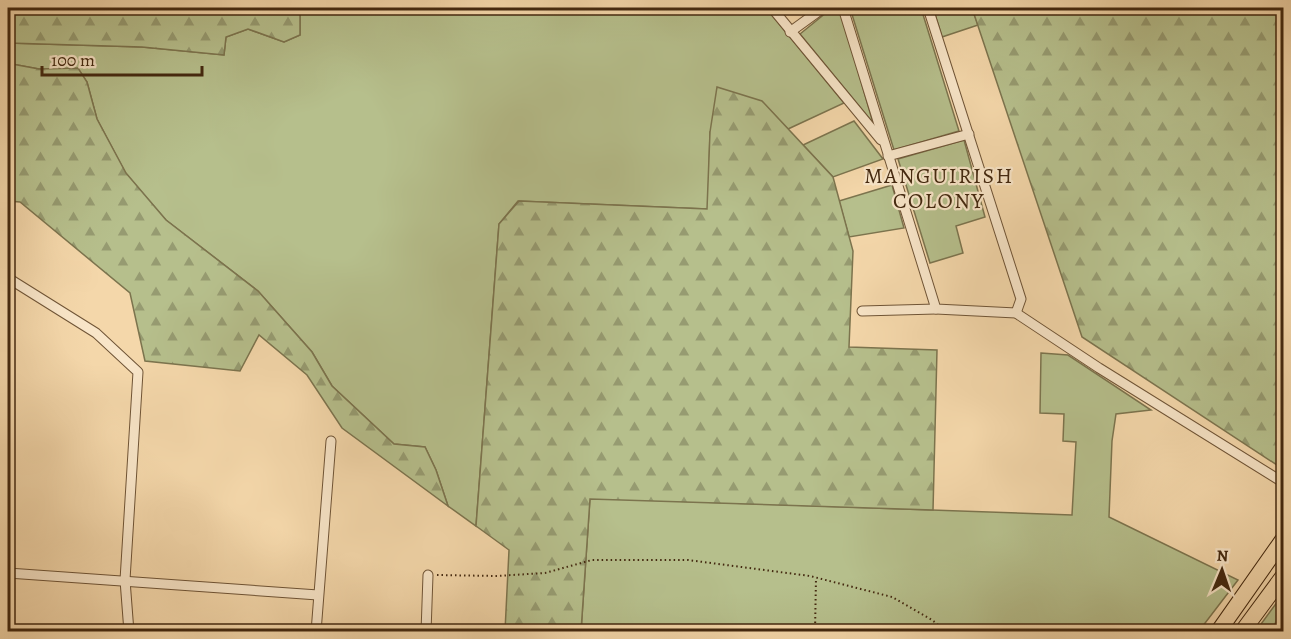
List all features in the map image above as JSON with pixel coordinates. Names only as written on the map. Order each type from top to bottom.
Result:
[{"type":"main road","points":[[1218,632],[1284,538]]},
{"type":"main road","points":[[1242,632],[1284,575]]},
{"type":"street","points":[[772,8],[884,144]]},
{"type":"street","points":[[790,32],[823,8]]},
{"type":"street","points":[[843,8],[936,309]]},
{"type":"street","points":[[928,8],[1021,299],[1016,313]]},
{"type":"street","points":[[888,156],[969,134]]},
{"type":"street","points":[[8,278],[96,333],[138,372],[125,580],[129,632]]},
{"type":"street","points":[[862,311],[936,309],[1016,313],[1284,483]]},
{"type":"street","points":[[316,632],[331,441]]},
{"type":"street","points":[[8,573],[318,595]]},
{"type":"street","points":[[426,632],[428,575]]},
{"type":"path","points":[[428,575],[496,576],[545,573],[592,560],[688,560],[816,578],[892,597],[932,620],[947,632]]},
{"type":"path","points":[[815,632],[816,578]]},
{"type":"green space","points":[[126,8],[300,8],[300,35],[284,42],[248,29],[226,37],[224,55],[142,47],[8,43],[8,15]]},
{"type":"green space","points":[[300,8],[766,8],[844,103],[788,129],[761,101],[710,132],[708,209],[518,201],[499,224],[476,526],[448,506],[436,470],[425,447],[394,444],[332,386],[312,352],[258,291],[166,220],[126,174],[97,119],[87,82],[78,69],[39,69],[12,64],[8,67],[8,43],[142,47],[224,55],[226,37],[248,29],[284,42],[300,35]]},
{"type":"green space","points":[[832,8],[840,8],[873,123],[800,34]]},
{"type":"green space","points":[[850,8],[921,8],[959,131],[894,150]]},
{"type":"green space","points":[[933,8],[972,8],[978,25],[942,37]]},
{"type":"green space","points":[[972,8],[1283,8],[1283,469],[1082,337]]},
{"type":"green space","points":[[12,64],[39,69],[78,68],[87,82],[97,119],[126,173],[166,220],[258,291],[312,352],[332,386],[394,444],[425,447],[436,470],[448,506],[342,428],[307,375],[259,335],[240,371],[145,361],[130,293],[20,202],[8,201],[8,67]]},
{"type":"green space","points":[[717,87],[762,101],[833,177],[853,251],[849,347],[937,350],[933,510],[590,499],[581,631],[505,631],[509,550],[476,526],[499,224],[519,201],[707,209],[710,132]]},
{"type":"green space","points":[[854,121],[883,159],[833,177],[803,145]]},
{"type":"green space","points":[[964,140],[985,217],[956,226],[963,253],[930,263],[898,159]]},
{"type":"green space","points":[[892,185],[904,228],[849,237],[839,201]]},
{"type":"green space","points":[[1041,353],[1068,355],[1151,410],[1116,414],[1112,441],[1109,517],[1238,580],[1199,631],[581,632],[590,498],[1072,515],[1076,442],[1063,441],[1064,414],[1040,413]]},
{"type":"green space","points":[[1283,594],[1283,631],[1256,631]]},
{"type":"district","name":"MANGUIRISH COLONY","points":[[939,188]]}]
